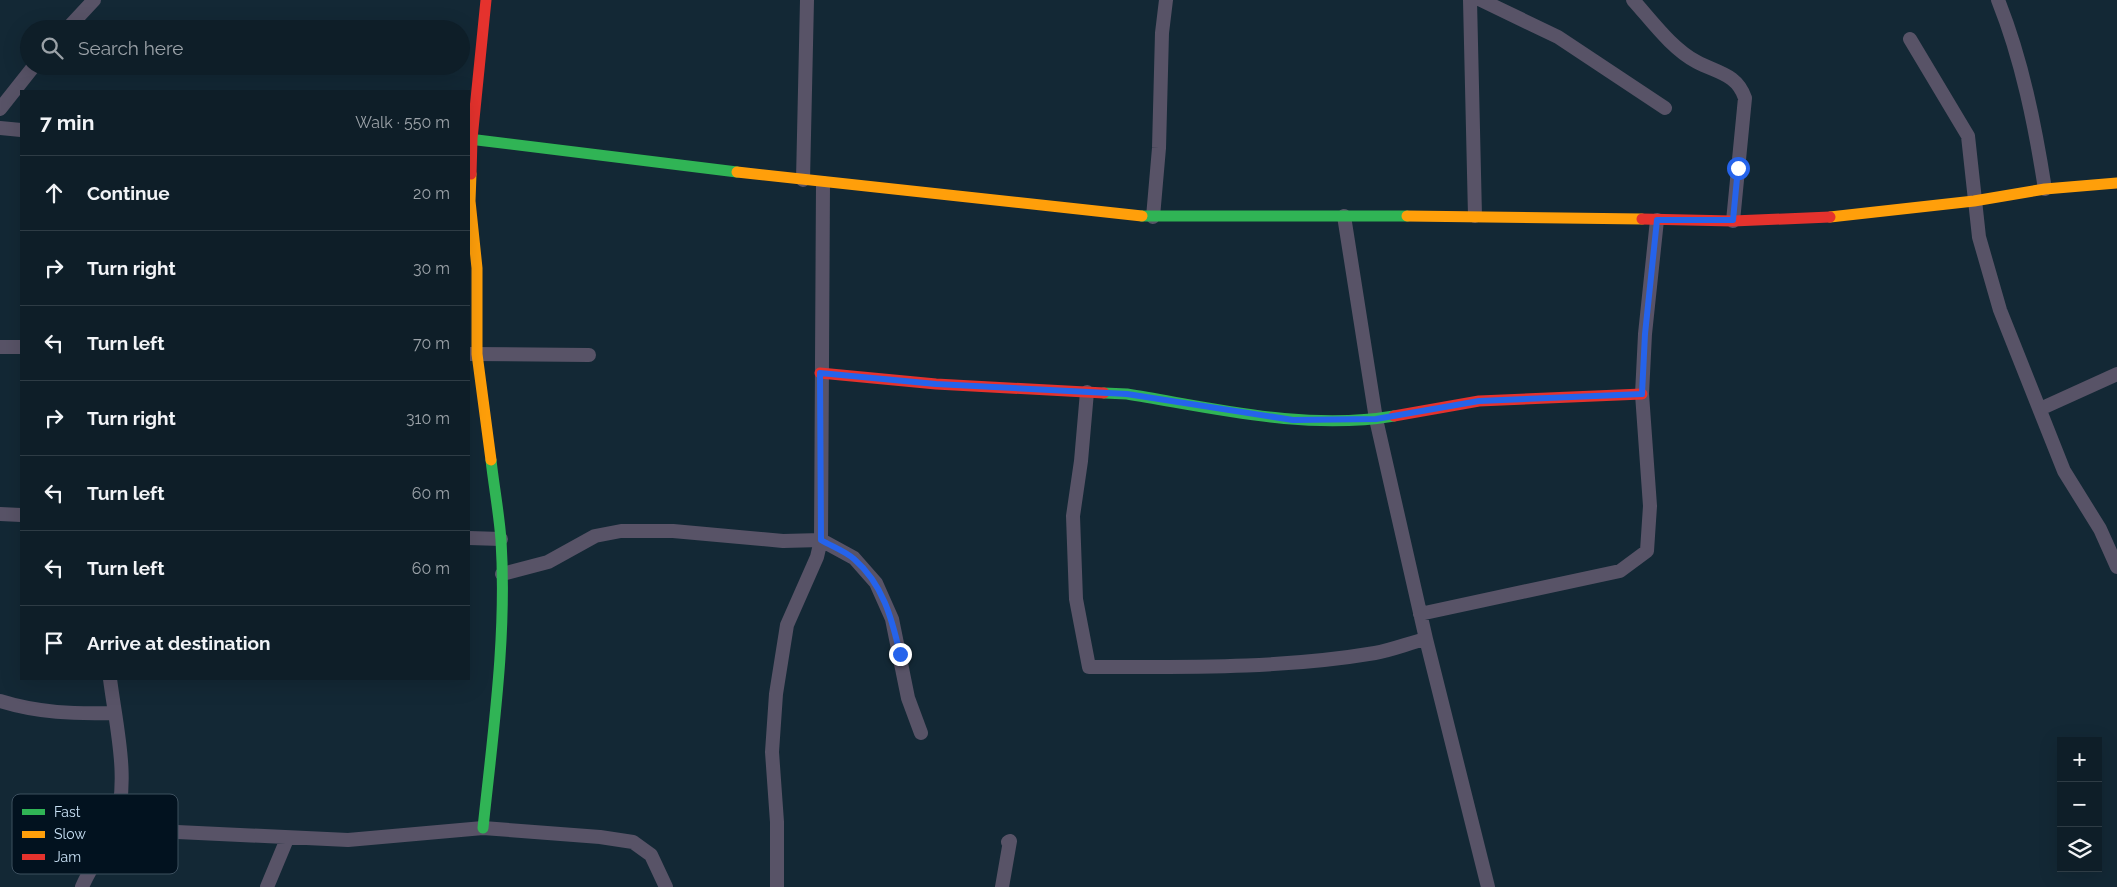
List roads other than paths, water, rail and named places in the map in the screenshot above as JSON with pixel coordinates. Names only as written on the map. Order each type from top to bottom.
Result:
[{"type":"street","points":[[75,20],[94,0]]},
{"type":"street","points":[[483,828],[500,666],[502,574],[501,539],[473,354],[477,268],[470,201],[470,139],[486,0]]},
{"type":"street","points":[[803,180],[807,0]]},
{"type":"street","points":[[1152,217],[1159,148],[1162,33],[1166,0]]},
{"type":"street","points":[[1470,0],[1475,216]]},
{"type":"street","points":[[1481,0],[1558,37],[1665,108]]},
{"type":"street","points":[[1633,0],[1678,48],[1696,61],[1731,77],[1741,86],[1745,98],[1733,220]]},
{"type":"street","points":[[1998,0],[2012,33],[2035,126],[2045,189]]},
{"type":"street","points":[[1910,39],[1968,136],[1979,237],[2000,310],[2064,471],[2100,529],[2117,567]]},
{"type":"street","points":[[0,109],[27,75]]},
{"type":"street","points":[[0,128],[20,130]]},
{"type":"street","points":[[470,139],[823,183],[1152,217],[1475,216],[1657,220],[1843,217],[1974,201],[2045,189],[2117,183]]},
{"type":"street","points":[[777,887],[777,822],[772,752],[776,694],[786,625],[817,557],[821,540],[820,373],[823,183]]},
{"type":"street","points":[[1344,216],[1376,419],[1420,614],[1488,887]]},
{"type":"street","points":[[1420,614],[1620,571],[1647,551],[1650,506],[1642,394],[1645,334],[1657,220]]},
{"type":"street","points":[[0,347],[20,347]]},
{"type":"street","points":[[473,354],[589,355]]},
{"type":"street","points":[[820,373],[936,384],[1127,394],[1293,420],[1376,419],[1479,401],[1642,394]]},
{"type":"street","points":[[2040,409],[2117,374]]},
{"type":"street","points":[[1086,392],[1081,461],[1073,516],[1076,599],[1089,667],[1200,668],[1308,662],[1376,653],[1426,639]]},
{"type":"street","points":[[0,514],[20,515]]},
{"type":"street","points":[[502,574],[548,562],[595,536],[621,531],[673,531],[783,541],[821,540],[854,558],[876,583],[892,619],[908,698],[921,733]]},
{"type":"street","points":[[470,538],[501,539]]},
{"type":"street","points":[[110,680],[122,778],[121,794]]},
{"type":"street","points":[[0,701],[36,710],[73,714],[114,713]]},
{"type":"street","points":[[178,831],[348,840],[483,828],[600,837],[634,842],[651,855],[666,887]]},
{"type":"street","points":[[267,887],[287,838]]},
{"type":"street","points":[[1002,887],[1010,841],[1008,842]]},
{"type":"street","points":[[82,887],[87,874]]}]
